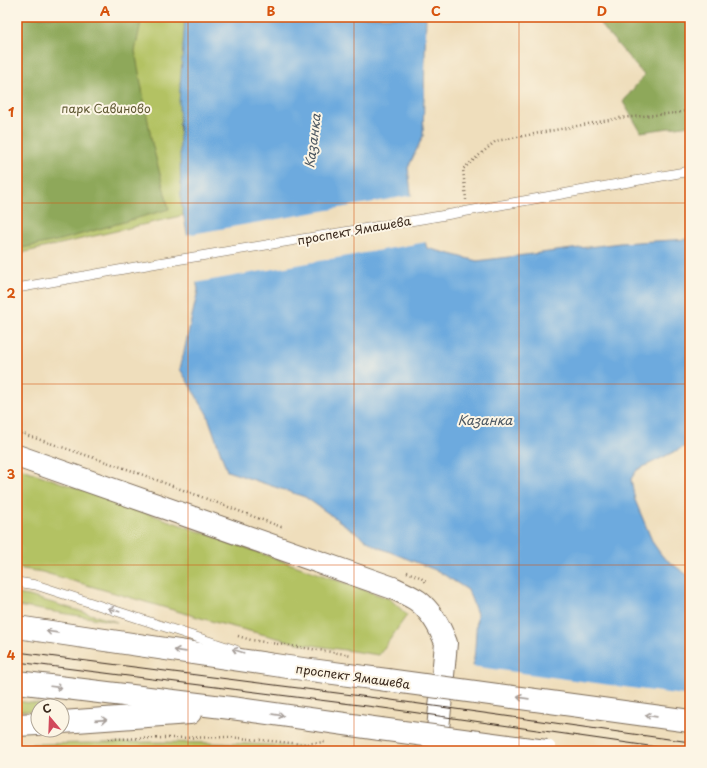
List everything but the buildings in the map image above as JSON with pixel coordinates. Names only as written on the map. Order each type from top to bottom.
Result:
[{"type":"main road","points":[[17,456],[393,588],[418,601],[434,616],[446,643],[436,751]]},
{"type":"main road","name":"проспект Ямашева","points":[[17,627],[288,667],[690,721]]},
{"type":"main road","points":[[17,682],[240,709],[546,751]]},
{"type":"main road","points":[[70,721],[240,709]]},
{"type":"main road","points":[[17,725],[30,724]]},
{"type":"lane","name":"проспект Ямашева","points":[[17,288],[440,216],[690,171]]},
{"type":"lane","points":[[17,582],[36,585],[288,667]]},
{"type":"path","points":[[468,210],[463,169],[496,141],[620,118],[677,113],[690,110]]},
{"type":"path","points":[[236,635],[251,640],[359,656]]},
{"type":"path","points":[[105,739],[229,737],[302,744],[332,741]]},
{"type":"green space","name":"парк Савиново","points":[[17,17],[198,17],[189,214],[17,254]]},
{"type":"green space","name":"парк Савиново","points":[[17,17],[142,17],[135,51],[152,143],[169,209],[61,240],[17,249]]},
{"type":"green space","points":[[594,17],[690,18],[690,125],[641,132],[623,102],[644,75]]},
{"type":"green space","points":[[17,467],[390,599],[407,615],[379,655],[297,643],[218,623],[42,572],[17,568]]},
{"type":"green space","points":[[17,594],[29,596],[117,622],[17,606]]},
{"type":"green space","points":[[17,701],[30,703],[30,711],[17,711]]},
{"type":"green space","points":[[156,742],[276,745],[347,751],[22,751],[32,744]]},
{"type":"water","name":"Казанка","points":[[185,17],[426,17],[423,136],[408,168],[412,201],[427,248],[477,261],[620,243],[690,239],[690,444],[637,470],[631,479],[635,500],[653,543],[663,557],[690,577],[690,751],[464,751],[475,649],[477,614],[468,590],[438,571],[375,546],[305,497],[227,471],[207,414],[180,369],[198,290],[181,202],[179,103]]},
{"type":"pier","points":[[413,195],[427,242],[195,283],[186,235]]},
{"type":"pier","points":[[471,666],[690,696],[690,751],[462,751]]},
{"type":"tram line","points":[[17,652],[384,699],[690,742]]},
{"type":"tram line","points":[[17,662],[383,708],[684,751]]}]
